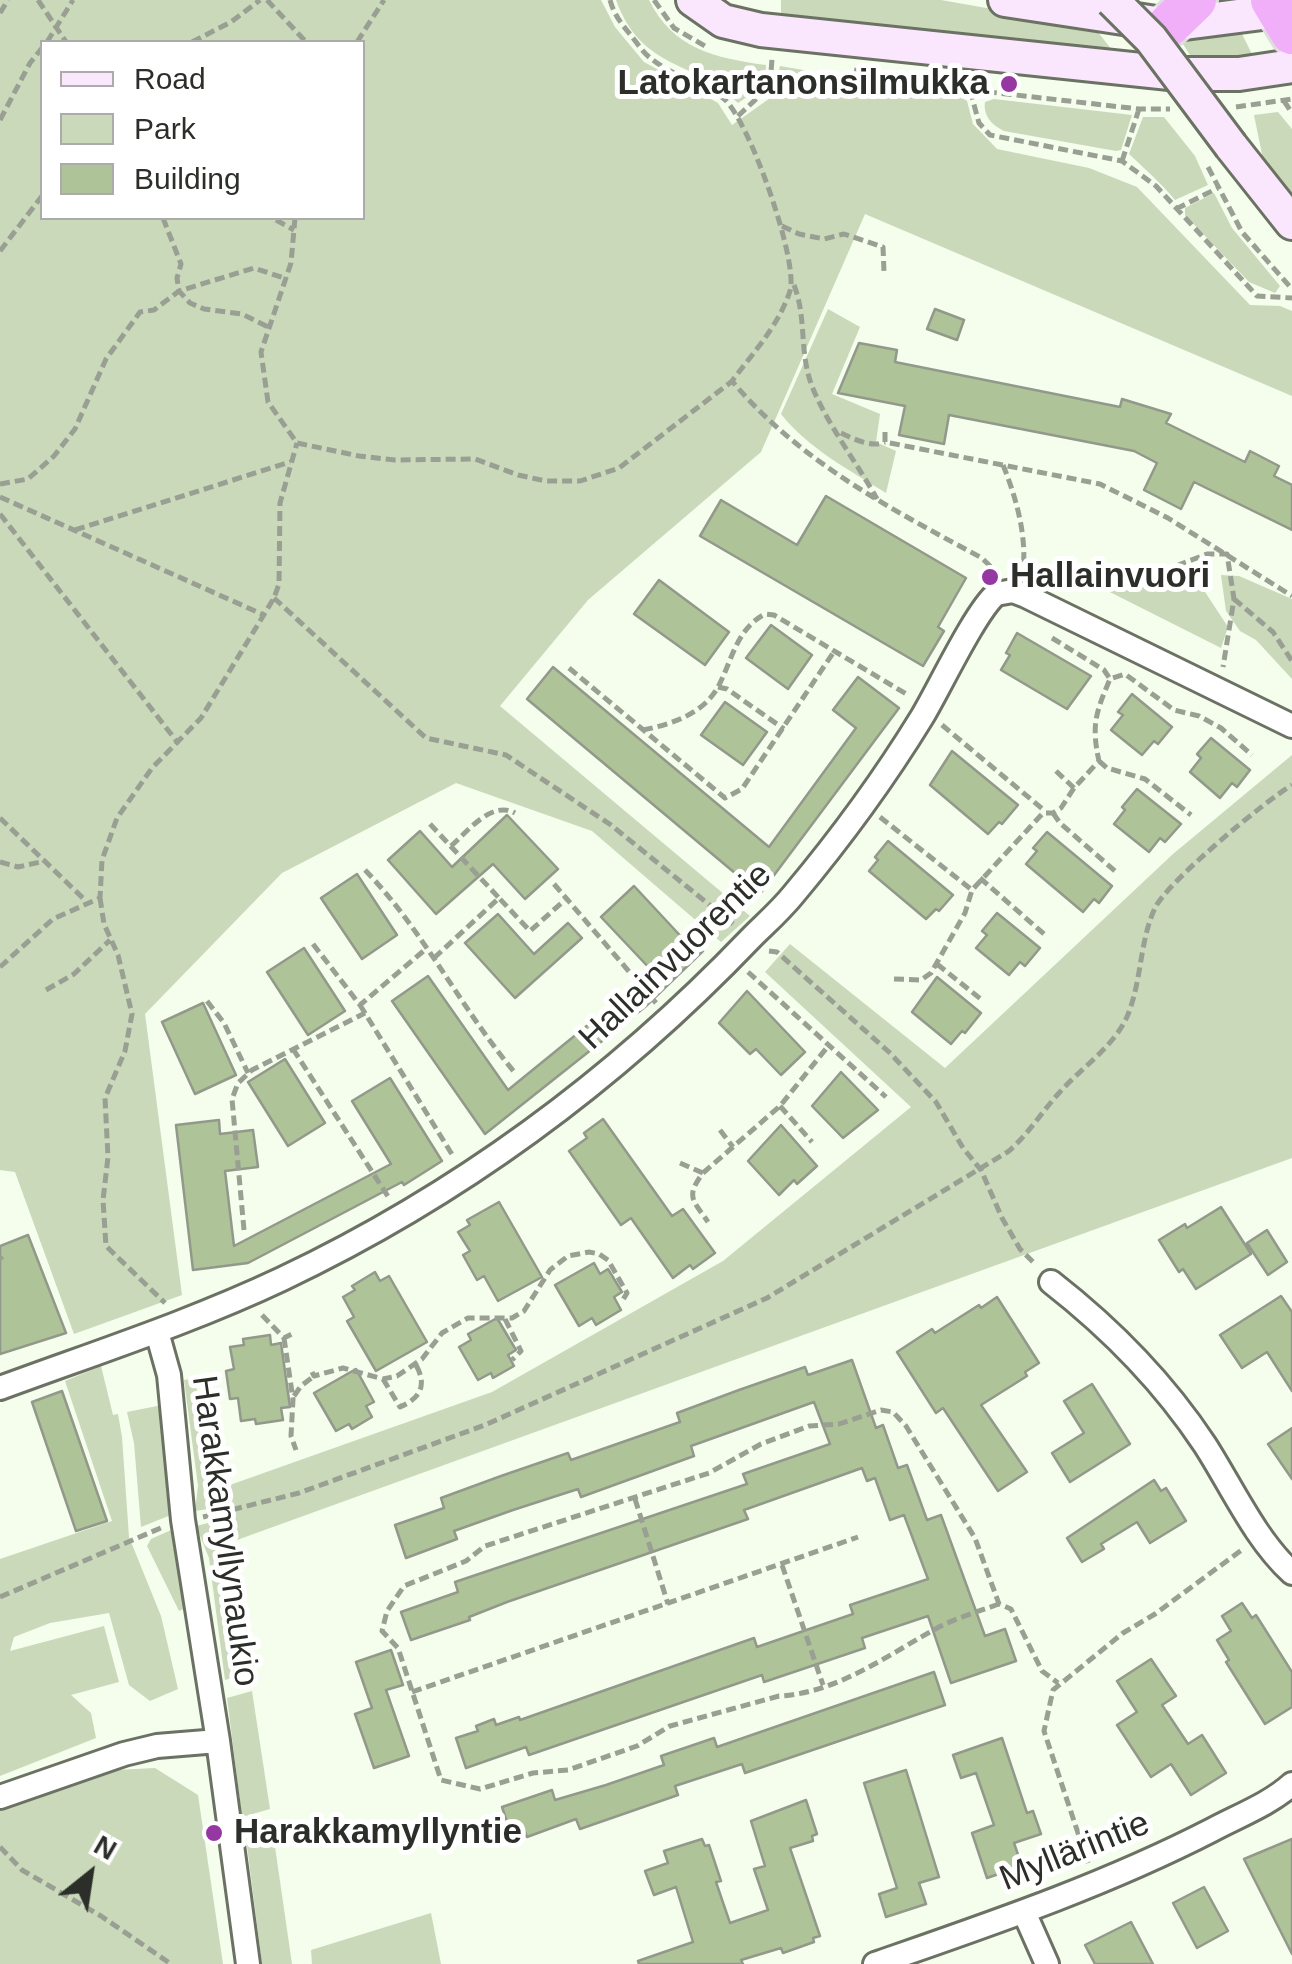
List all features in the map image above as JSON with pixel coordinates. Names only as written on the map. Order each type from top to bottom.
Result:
[{"type":"street","points":[[693,0],[723,22],[761,30],[1179,74],[1239,74],[1292,66]]},
{"type":"street","points":[[1005,0],[1164,16],[1284,13]]},
{"type":"street","points":[[1112,0],[1164,16]]},
{"type":"street","points":[[1164,16],[1218,153],[1292,223]]},
{"type":"street","name":"Hallainvuorentie","points":[[0,1388],[158,1332],[282,1279],[396,1218],[518,1142],[659,1030],[773,919],[841,834],[916,727],[996,594],[1013,591],[1026,596],[1292,726]]},
{"type":"street","points":[[1052,1282],[1131,1354],[1175,1403],[1261,1535],[1292,1573]]},
{"type":"street","name":"Harakkamyllynaukio","points":[[158,1332],[169,1375],[183,1520],[218,1741]]},
{"type":"street","points":[[0,1797],[124,1754],[157,1746],[218,1741],[248,1964]]},
{"type":"street","name":"Myllärintie","points":[[875,1964],[1096,1885],[1259,1805],[1292,1784]]},
{"type":"street","points":[[1024,1912],[1047,1964]]},
{"type":"path","points":[[0,13],[8,0]]},
{"type":"path","points":[[38,0],[65,40]]},
{"type":"path","points":[[49,40],[73,0]]},
{"type":"path","points":[[358,40],[384,0]]},
{"type":"path","points":[[295,220],[292,263],[262,352],[262,380],[268,402],[296,443],[395,460],[474,459],[518,476],[546,481],[580,481],[619,468],[732,382],[774,325],[792,288],[791,262],[780,225],[738,116],[722,98],[648,57],[614,15],[610,0]]},
{"type":"path","points":[[195,40],[259,2],[304,40]]},
{"type":"path","points":[[0,120],[40,51]]},
{"type":"path","points":[[738,116],[770,86],[772,60]]},
{"type":"path","points":[[970,90],[979,123],[990,134],[1122,161],[1156,186],[1257,296],[1292,298]]},
{"type":"path","points":[[1284,101],[1292,113]]},
{"type":"path","points":[[1122,161],[1139,110]]},
{"type":"path","points":[[1218,153],[1218,188],[1242,232],[1292,289]]},
{"type":"path","points":[[1176,209],[1218,188]]},
{"type":"path","points":[[0,250],[40,199]]},
{"type":"path","points":[[164,220],[180,264],[178,291],[204,310],[242,314],[270,328]]},
{"type":"path","points":[[276,220],[294,230]]},
{"type":"path","points":[[780,225],[824,239],[844,234],[883,248],[884,272]]},
{"type":"path","points":[[0,484],[28,480],[54,456],[75,429],[106,359],[140,312],[154,310],[178,291],[254,268],[287,280]]},
{"type":"path","points":[[791,278],[800,301],[808,377],[878,502]]},
{"type":"path","points":[[732,382],[800,448],[878,502],[982,558],[996,574]]},
{"type":"path","points":[[838,432],[856,440],[885,442],[1100,484],[1168,518],[1292,596]]},
{"type":"path","points":[[885,432],[885,442]]},
{"type":"path","points":[[171,1309],[106,1246],[105,1098],[125,1051],[132,1014],[118,955],[104,924],[100,898],[102,860],[117,818],[152,768],[201,718],[274,598],[279,584],[280,504],[296,443]]},
{"type":"path","points":[[75,530],[290,462]]},
{"type":"path","points":[[1002,465],[1014,491],[1025,554],[1022,572],[1092,572],[1132,583],[1207,554],[1228,554]]},
{"type":"path","points":[[0,496],[264,614]]},
{"type":"path","points":[[0,514],[178,743]]},
{"type":"path","points":[[1217,690],[1229,645],[1234,599],[1228,554]]},
{"type":"path","points":[[274,598],[426,738],[506,756],[611,826],[741,931]]},
{"type":"path","points":[[1234,599],[1273,632],[1292,661]]},
{"type":"path","points":[[644,730],[687,717],[718,687],[728,656],[741,636],[765,614],[774,615],[915,699]]},
{"type":"path","points":[[1042,632],[1104,670],[1110,679]]},
{"type":"path","points":[[569,668],[725,798],[742,788],[835,650]]},
{"type":"path","points":[[1190,815],[1145,780],[1107,768],[1098,761],[1093,732],[1095,714],[1110,679],[1126,674],[1174,710],[1186,716],[1199,716],[1221,728],[1252,754]]},
{"type":"path","points":[[718,687],[727,689],[784,728]]},
{"type":"path","points":[[1199,716],[1201,708]]},
{"type":"path","points":[[940,723],[1115,871]]},
{"type":"path","points":[[894,980],[920,980],[937,964],[980,878],[1043,812],[1061,808],[1098,761]]},
{"type":"path","points":[[1056,771],[1074,788]]},
{"type":"path","points":[[221,1514],[300,1494],[486,1425],[767,1298],[980,1170],[1033,1130],[1058,1094],[1125,1021],[1161,896],[1270,798],[1292,785]]},
{"type":"path","points":[[451,846],[495,809],[507,808],[514,813]]},
{"type":"path","points":[[0,818],[86,902]]},
{"type":"path","points":[[888,823],[972,890]]},
{"type":"path","points":[[430,824],[530,931],[566,899]]},
{"type":"path","points":[[0,862],[18,867],[45,861]]},
{"type":"path","points":[[364,870],[392,900],[486,1038],[516,1074]]},
{"type":"path","points":[[980,878],[1044,934]]},
{"type":"path","points":[[554,884],[661,1009]]},
{"type":"path","points":[[0,966],[53,919],[100,898]]},
{"type":"path","points":[[434,958],[499,898]]},
{"type":"path","points":[[46,990],[74,974],[111,939]]},
{"type":"path","points":[[313,944],[360,1005],[458,1164]]},
{"type":"path","points":[[360,1005],[427,948]]},
{"type":"path","points":[[764,949],[777,952],[888,1052],[936,1102],[980,1170],[1020,1249],[1052,1282]]},
{"type":"path","points":[[937,964],[982,1000]]},
{"type":"path","points":[[748,972],[886,1097]]},
{"type":"path","points":[[207,1001],[224,1023],[248,1073]]},
{"type":"path","points":[[244,1230],[232,1099],[238,1083],[248,1073],[365,1013]]},
{"type":"path","points":[[708,1222],[691,1191],[703,1174],[780,1106],[829,1044]]},
{"type":"path","points":[[293,1049],[393,1205]]},
{"type":"path","points":[[780,1106],[812,1142]]},
{"type":"path","points":[[720,1130],[733,1147]]},
{"type":"path","points":[[680,1163],[703,1174]]},
{"type":"path","points":[[562,1244],[568,1256]]},
{"type":"path","points":[[293,1399],[313,1374],[342,1368],[383,1379],[397,1376],[415,1365],[448,1328],[468,1318],[506,1319],[524,1311],[550,1270],[568,1256],[589,1252],[608,1260],[627,1293],[620,1303]]},
{"type":"path","points":[[262,1314],[284,1338],[293,1399],[290,1425],[296,1450]]},
{"type":"path","points":[[443,1318],[448,1328]]},
{"type":"path","points":[[506,1319],[521,1351],[512,1360]]},
{"type":"path","points":[[284,1338],[294,1333]]},
{"type":"path","points":[[383,1379],[400,1407],[419,1396],[422,1376],[415,1365]]},
{"type":"path","points":[[999,1604],[975,1538],[906,1426],[893,1412],[881,1410],[838,1424],[809,1426],[761,1444],[709,1473],[484,1546],[466,1561],[404,1586],[387,1611],[382,1631],[398,1648],[441,1780],[480,1789],[533,1773],[568,1770],[637,1746],[670,1726],[867,1670],[942,1626],[999,1604],[1011,1609],[1042,1672],[1058,1683]]},
{"type":"path","points":[[635,1500],[668,1604]]},
{"type":"path","points":[[0,1596],[176,1523]]},
{"type":"path","points":[[1096,1885],[1044,1730],[1046,1712],[1058,1683],[1261,1535]]},
{"type":"path","points":[[412,1692],[858,1537]]},
{"type":"path","points":[[782,1565],[823,1685]]},
{"type":"path","points":[[0,1847],[22,1870],[171,1964]]},
{"type":"green space","points":[[0,0],[601,0],[615,27],[644,62],[718,103],[732,125],[773,96],[780,66],[961,97],[967,101],[973,124],[997,149],[1089,168],[1137,187],[1250,305],[1280,306],[1292,311],[1292,396],[865,214],[761,452],[588,600],[500,706],[750,916],[721,942],[592,831],[456,783],[282,873],[145,1014],[182,1295],[74,1334],[15,1172],[0,1170]]},
{"type":"green space","points":[[616,0],[649,0],[670,30],[697,48],[766,65],[765,85],[738,103],[722,89],[655,53],[627,23]]},
{"type":"green space","points":[[781,0],[941,0],[1094,27],[1119,59],[781,18]]},
{"type":"green space","points":[[1239,28],[1254,58],[1195,63],[1176,33]]},
{"type":"green space","points":[[994,99],[1132,115],[1121,150],[1116,151],[1004,131],[985,112],[985,102]]},
{"type":"green space","points":[[1278,112],[1292,129],[1292,195],[1263,159],[1254,115]]},
{"type":"green space","points":[[1143,117],[1164,117],[1195,156],[1208,185],[1175,200],[1129,154]]},
{"type":"green space","points":[[1214,193],[1232,228],[1280,286],[1275,293],[1249,282],[1185,215],[1185,208]]},
{"type":"green space","points":[[828,309],[860,327],[832,394],[880,414],[876,442],[896,451],[886,493],[817,448],[781,414]]},
{"type":"green space","points":[[1188,566],[1228,627],[1221,648],[1080,577],[1132,587]]},
{"type":"green space","points":[[1221,575],[1239,576],[1292,599],[1292,679],[1256,640],[1240,631],[1226,611]]},
{"type":"green space","points":[[1292,755],[1292,1158],[237,1540],[227,1486],[492,1392],[723,1261],[911,1107],[765,972],[790,944],[945,1068],[1173,854]]},
{"type":"green space","points":[[101,1366],[122,1437],[129,1537],[161,1616],[178,1689],[150,1701],[129,1685],[109,1613],[50,1623],[14,1637],[10,1651],[104,1626],[119,1682],[71,1695],[91,1713],[96,1738],[0,1776],[0,1559],[112,1521],[65,1381]]},
{"type":"green space","points":[[191,1379],[196,1385],[214,1503],[208,1509],[195,1511],[198,1486],[184,1380]]},
{"type":"green space","points":[[162,1405],[176,1513],[141,1527],[134,1443],[127,1412]]},
{"type":"green space","points":[[216,1521],[248,1673],[225,1680],[209,1558],[196,1526]]},
{"type":"green space","points":[[178,1527],[188,1607],[179,1611],[147,1546],[151,1539]]},
{"type":"green space","points":[[252,1691],[270,1809],[242,1817],[227,1698]]},
{"type":"green space","points":[[155,1768],[198,1795],[223,1964],[0,1964],[0,1809],[116,1770]]},
{"type":"green space","points":[[273,1833],[292,1964],[262,1964],[246,1838]]},
{"type":"green space","points":[[431,1913],[441,1964],[312,1964],[311,1950]]},
{"type":"building","points":[[935,309],[964,320],[957,340],[927,329]]},
{"type":"building","points":[[859,343],[897,350],[895,362],[1120,407],[1122,399],[1171,414],[1166,423],[1245,462],[1250,451],[1279,466],[1274,476],[1292,485],[1292,530],[1194,482],[1181,509],[1144,490],[1157,463],[1134,451],[949,415],[944,444],[899,435],[905,406],[838,393]]},
{"type":"building","points":[[826,496],[966,578],[938,627],[944,631],[923,666],[700,536],[721,500],[797,545]]},
{"type":"building","points":[[659,580],[729,632],[705,665],[634,614]]},
{"type":"building","points":[[771,625],[812,655],[788,689],[746,658]]},
{"type":"building","points":[[1017,633],[1091,676],[1067,709],[1001,670]]},
{"type":"building","points":[[553,667],[769,847],[856,728],[833,710],[858,677],[899,708],[760,894],[527,699]]},
{"type":"building","points":[[1132,694],[1172,727],[1142,755],[1111,730],[1123,715],[1118,712]]},
{"type":"building","points":[[725,702],[767,732],[743,765],[701,735]]},
{"type":"building","points":[[1211,738],[1250,770],[1237,787],[1232,783],[1220,798],[1190,772],[1201,758],[1197,754]]},
{"type":"building","points":[[952,751],[1018,805],[988,834],[930,785]]},
{"type":"building","points":[[1137,789],[1181,824],[1165,842],[1160,838],[1149,852],[1114,824]]},
{"type":"building","points":[[507,815],[558,869],[525,899],[493,864],[436,914],[388,860],[420,831],[452,867]]},
{"type":"building","points":[[1047,832],[1112,886],[1099,903],[1094,899],[1083,912],[1026,864]]},
{"type":"building","points":[[888,841],[953,895],[926,919],[869,871]]},
{"type":"building","points":[[357,874],[397,935],[362,959],[321,898]]},
{"type":"building","points":[[634,886],[688,944],[693,939],[703,951],[645,1007],[485,1134],[392,1001],[428,976],[508,1090],[653,972],[601,917]]},
{"type":"building","points":[[997,913],[1040,948],[1025,966],[1020,962],[1009,975],[976,948],[987,935],[982,931]]},
{"type":"building","points":[[498,914],[534,954],[568,923],[582,938],[515,998],[465,943]]},
{"type":"building","points":[[304,948],[345,1011],[308,1035],[267,972]]},
{"type":"building","points":[[937,977],[981,1013],[951,1044],[912,1012]]},
{"type":"building","points":[[747,991],[805,1052],[781,1075],[756,1049],[750,1054],[719,1023]]},
{"type":"building","points":[[203,1003],[236,1075],[195,1094],[162,1022]]},
{"type":"building","points":[[285,1059],[325,1123],[288,1146],[248,1082]]},
{"type":"building","points":[[841,1072],[878,1110],[843,1138],[812,1106]]},
{"type":"building","points":[[390,1078],[442,1161],[404,1185],[402,1182],[248,1263],[193,1270],[176,1125],[219,1120],[220,1134],[253,1130],[258,1167],[225,1171],[234,1246],[391,1164],[352,1101]]},
{"type":"building","points":[[603,1119],[672,1216],[683,1209],[715,1253],[693,1269],[690,1265],[673,1278],[631,1218],[621,1225],[569,1151]]},
{"type":"building","points":[[781,1125],[817,1166],[779,1195],[748,1161]]},
{"type":"building","points":[[499,1202],[542,1277],[498,1301],[484,1276],[477,1280],[463,1255],[470,1251],[458,1232],[470,1225],[467,1220]]},
{"type":"building","points":[[1221,1207],[1251,1254],[1196,1289],[1183,1269],[1179,1272],[1159,1240]]},
{"type":"building","points":[[1267,1230],[1287,1262],[1268,1275],[1247,1243]]},
{"type":"building","points":[[28,1235],[66,1333],[0,1354],[0,1246]]},
{"type":"building","points":[[594,1263],[600,1274],[608,1269],[622,1292],[614,1297],[621,1310],[596,1325],[592,1318],[579,1326],[555,1285]]},
{"type":"building","points":[[375,1272],[380,1281],[389,1276],[427,1342],[376,1371],[347,1321],[354,1317],[343,1297],[355,1290],[352,1286]]},
{"type":"building","points":[[1281,1296],[1292,1312],[1292,1391],[1267,1352],[1242,1368],[1220,1335]]},
{"type":"building","points":[[997,1297],[1039,1363],[1025,1372],[1027,1376],[981,1405],[1027,1472],[998,1491],[943,1408],[936,1413],[897,1352],[932,1329],[935,1333]]},
{"type":"building","points":[[497,1318],[516,1350],[508,1355],[514,1366],[493,1378],[491,1373],[478,1380],[459,1347],[471,1340],[468,1334]]},
{"type":"building","points":[[270,1335],[271,1345],[281,1343],[290,1407],[281,1408],[283,1420],[256,1424],[255,1419],[241,1421],[238,1398],[230,1399],[226,1371],[234,1369],[230,1347],[244,1345],[243,1339]]},
{"type":"building","points":[[852,1360],[876,1428],[883,1425],[898,1468],[907,1465],[927,1520],[941,1515],[985,1636],[1005,1629],[1016,1661],[951,1683],[928,1616],[862,1638],[865,1648],[764,1682],[762,1675],[529,1755],[526,1747],[466,1768],[456,1738],[478,1731],[476,1726],[494,1719],[496,1725],[519,1717],[520,1720],[754,1638],[757,1647],[853,1614],[850,1605],[928,1579],[904,1515],[890,1520],[875,1478],[867,1481],[862,1468],[744,1510],[748,1519],[507,1602],[469,1617],[470,1620],[411,1640],[401,1612],[458,1592],[455,1582],[747,1484],[743,1474],[830,1444],[814,1402],[691,1446],[694,1456],[581,1497],[578,1489],[454,1531],[457,1539],[406,1558],[395,1525],[444,1508],[441,1498],[568,1453],[571,1460],[680,1422],[677,1413],[739,1390],[805,1367],[808,1375]]},
{"type":"building","points":[[356,1369],[374,1402],[366,1406],[372,1417],[352,1429],[349,1424],[336,1431],[314,1393]]},
{"type":"building","points":[[1092,1384],[1130,1444],[1070,1482],[1052,1453],[1084,1433],[1064,1401]]},
{"type":"building","points":[[62,1391],[107,1521],[76,1531],[32,1402]]},
{"type":"building","points":[[1292,1428],[1292,1479],[1268,1444]]},
{"type":"building","points":[[1154,1480],[1161,1491],[1166,1488],[1186,1521],[1150,1543],[1137,1522],[1101,1544],[1104,1549],[1082,1562],[1067,1538]]},
{"type":"building","points":[[1242,1603],[1252,1618],[1256,1615],[1292,1672],[1292,1707],[1265,1724],[1226,1662],[1229,1660],[1217,1640],[1231,1631],[1222,1616]]},
{"type":"building","points":[[391,1650],[403,1685],[386,1690],[409,1756],[374,1768],[355,1714],[372,1708],[356,1662]]},
{"type":"building","points":[[1151,1659],[1176,1696],[1162,1705],[1188,1744],[1202,1735],[1226,1773],[1191,1795],[1171,1764],[1151,1777],[1117,1725],[1137,1712],[1117,1681]]},
{"type":"building","points":[[934,1672],[945,1705],[745,1773],[742,1764],[675,1786],[678,1795],[580,1829],[576,1819],[527,1837],[523,1827],[510,1831],[502,1807],[552,1790],[555,1800],[606,1785],[664,1765],[661,1756],[714,1738],[717,1747]]},
{"type":"building","points":[[1002,1738],[1027,1813],[1033,1811],[1041,1834],[1014,1843],[1022,1866],[987,1878],[972,1833],[994,1825],[976,1773],[961,1778],[953,1755]]},
{"type":"building","points":[[906,1770],[939,1877],[919,1883],[926,1904],[886,1917],[879,1894],[897,1888],[864,1783]]},
{"type":"building","points":[[806,1800],[817,1834],[812,1836],[813,1841],[790,1848],[820,1936],[813,1938],[814,1942],[783,1953],[781,1948],[741,1960],[743,1964],[639,1964],[638,1961],[693,1942],[676,1887],[654,1895],[645,1871],[668,1863],[664,1851],[702,1839],[705,1846],[709,1845],[730,1923],[768,1910],[754,1869],[765,1866],[751,1821]]},
{"type":"building","points":[[1292,1839],[1292,1954],[1244,1859]]},
{"type":"building","points":[[1204,1887],[1228,1931],[1197,1948],[1173,1903]]},
{"type":"building","points":[[1131,1922],[1153,1964],[1095,1964],[1085,1945]]},
{"type":"place","name":"Latokartanonsilmukka","points":[[1009,84]]},
{"type":"place","name":"Hallainvuori","points":[[990,577]]},
{"type":"place","name":"Harakkamyllyntie","points":[[214,1833]]}]
